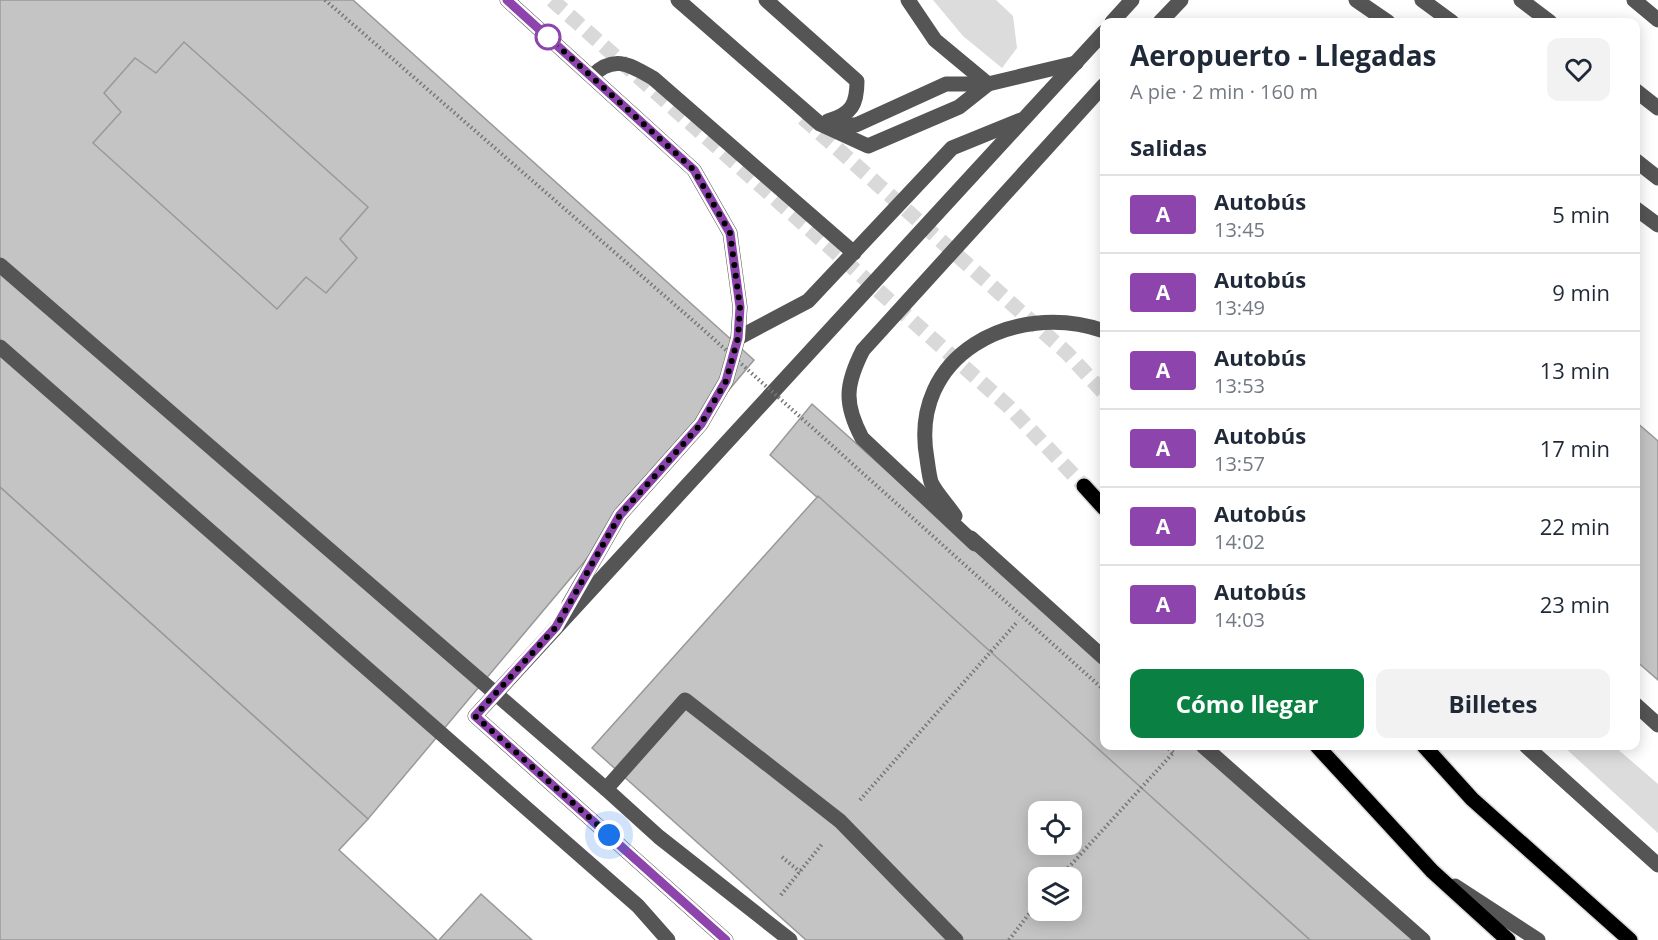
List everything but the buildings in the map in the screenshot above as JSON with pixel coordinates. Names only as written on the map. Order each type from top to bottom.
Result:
[{"type":"main road","points":[[1084,486],[1100,504]]},
{"type":"main road","points":[[1321,750],[1432,871],[1508,940]]},
{"type":"main road","points":[[1428,750],[1472,799],[1630,940]]},
{"type":"street","points":[[507,0],[694,170],[730,233],[740,307],[738,338],[726,381],[701,424],[620,515],[556,627]]},
{"type":"street","points":[[678,0],[820,124],[868,146],[959,106],[988,84]]},
{"type":"street","points":[[766,0],[857,81],[857,100],[843,117],[820,124]]},
{"type":"street","points":[[908,0],[936,40],[988,84]]},
{"type":"street","points":[[1113,18],[1117,0]]},
{"type":"street","points":[[1116,18],[1132,0]]},
{"type":"street","points":[[1164,18],[1181,0]]},
{"type":"street","points":[[1356,0],[1382,18]]},
{"type":"street","points":[[1422,0],[1447,18]]},
{"type":"street","points":[[1521,0],[1545,18]]},
{"type":"street","points":[[1634,0],[1658,20]]},
{"type":"street","points":[[726,940],[475,716],[1100,36]]},
{"type":"street","points":[[592,76],[602,66],[624,63],[653,78],[854,253]]},
{"type":"street","points":[[820,124],[855,125],[946,84],[988,84],[1076,63]]},
{"type":"street","points":[[1100,89],[863,350],[854,368],[847,394],[850,416],[862,438],[975,544],[1100,654]]},
{"type":"street","points":[[1640,94],[1658,108]]},
{"type":"street","points":[[738,338],[808,302],[952,148],[1024,119]]},
{"type":"street","points":[[1640,164],[1658,178]]},
{"type":"street","points":[[1640,212],[1658,225]]},
{"type":"street","points":[[0,266],[659,837],[790,940]]},
{"type":"street","points":[[975,544],[931,483],[923,436],[930,396],[948,366],[973,343],[1010,327],[1049,324],[1100,330]]},
{"type":"street","points":[[0,347],[638,906],[668,940]]},
{"type":"street","points":[[606,789],[685,700],[840,821],[956,940]]},
{"type":"street","points":[[1640,709],[1658,725]]},
{"type":"street","points":[[1208,750],[1423,940]]},
{"type":"street","points":[[1530,750],[1658,865]]},
{"type":"street","points":[[1432,871],[1538,940]]},
{"type":"path","points":[[325,0],[698,325],[1100,686]]},
{"type":"path","points":[[775,902],[840,821],[899,758],[1022,616]]},
{"type":"path","points":[[1069,867],[1173,753]]},
{"type":"path","points":[[783,857],[800,873]]},
{"type":"path","points":[[1009,940],[1028,915]]},
{"type":"shaded area","points":[[933,0],[996,0],[1013,16],[1017,48],[1002,68],[963,36]]},
{"type":"shaded area","points":[[1567,750],[1619,750],[1658,784],[1658,833]]},
{"type":"tunnel","points":[[552,0],[1008,406],[1084,486]]},
{"type":"tunnel","points":[[803,118],[1067,353],[1100,389]]},
{"type":"bus line","name":"A","points":[[507,0],[694,170],[730,233],[740,307],[738,338],[726,381],[701,424],[620,515],[556,627],[475,716],[726,940]]},
{"type":"route","points":[[548,37],[694,170],[730,233],[740,307],[738,338],[726,381],[701,424],[620,515],[556,627],[475,716],[609,835]]}]
